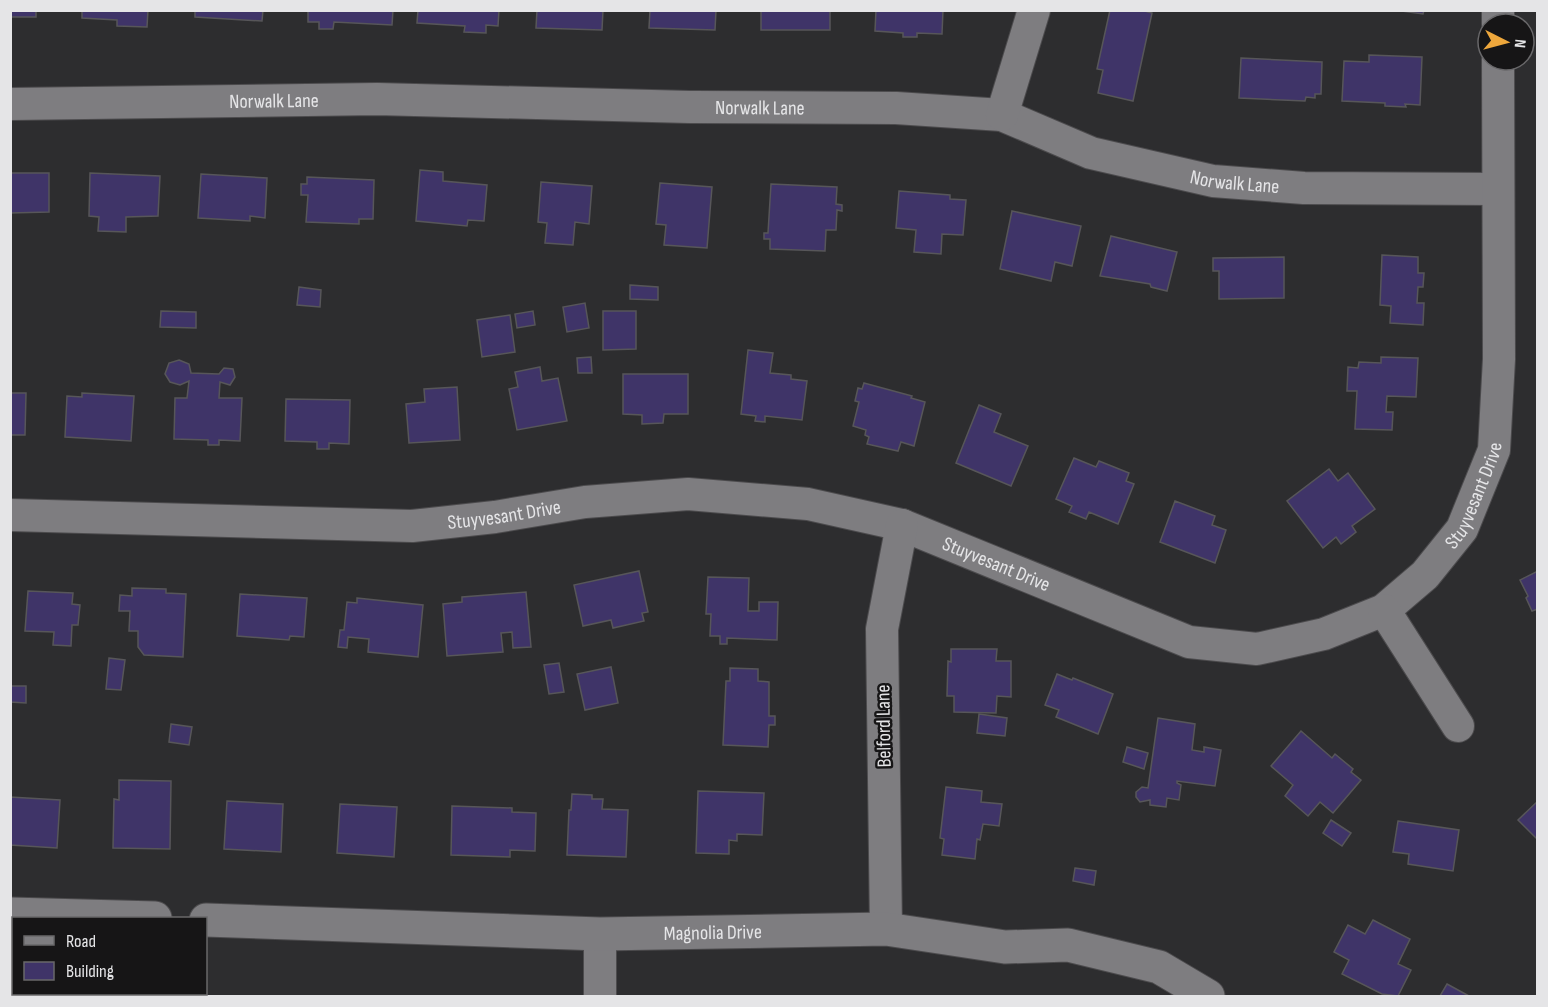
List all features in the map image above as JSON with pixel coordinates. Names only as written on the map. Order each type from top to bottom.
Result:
[{"type":"street","points":[[1002,115],[1034,10]]},
{"type":"street","name":"Stuyvesant Drive","points":[[10,515],[411,526],[495,517],[585,502],[688,494],[808,504],[902,525],[1189,642],[1257,649],[1324,634],[1384,610],[1425,575],[1462,530],[1494,450],[1499,358],[1498,72]]},
{"type":"street","name":"Norwalk Lane","points":[[10,104],[377,99],[690,107],[896,108],[1002,115],[1091,153],[1213,181],[1304,188],[1498,189]]},
{"type":"street","name":"Belford Lane","points":[[886,929],[882,628],[902,525]]},
{"type":"street","points":[[1384,610],[1458,726]]},
{"type":"street","points":[[10,914],[119,917]]},
{"type":"street","name":"Magnolia Drive","points":[[207,920],[600,934],[886,929],[1005,947],[1068,945],[1159,967],[1208,996]]},
{"type":"street","points":[[600,934],[600,996]]},
{"type":"building","points":[[10,10],[36,10],[36,17],[10,17]]},
{"type":"building","points":[[82,10],[148,10],[147,27],[117,26],[117,20],[82,18]]},
{"type":"building","points":[[195,10],[263,10],[262,21],[195,17]]},
{"type":"building","points":[[308,10],[393,10],[392,25],[334,22],[333,29],[319,29],[319,22],[308,22]]},
{"type":"building","points":[[418,10],[499,10],[498,26],[486,25],[486,33],[464,32],[465,26],[417,23]]},
{"type":"building","points":[[537,10],[603,10],[602,30],[536,28]]},
{"type":"building","points":[[650,10],[716,10],[715,30],[649,28]]},
{"type":"building","points":[[761,10],[830,10],[830,30],[761,30]]},
{"type":"building","points":[[876,10],[943,10],[942,34],[917,33],[917,37],[903,37],[903,33],[875,31]]},
{"type":"building","points":[[1110,10],[1141,10],[1152,13],[1133,101],[1098,93],[1103,70],[1097,69]]},
{"type":"building","points":[[1394,10],[1424,10],[1423,14]]},
{"type":"building","points":[[1369,55],[1422,57],[1420,105],[1385,106],[1385,103],[1342,101],[1344,61],[1369,62]]},
{"type":"building","points":[[1241,58],[1322,62],[1321,94],[1315,94],[1315,98],[1306,97],[1305,101],[1239,98]]},
{"type":"building","points":[[420,170],[443,172],[443,181],[487,185],[484,221],[468,220],[467,226],[416,221]]},
{"type":"building","points":[[10,173],[49,173],[49,212],[10,213]]},
{"type":"building","points":[[90,173],[160,176],[158,216],[126,217],[126,232],[98,231],[99,217],[89,216]]},
{"type":"building","points":[[201,174],[267,178],[265,218],[250,216],[250,221],[198,218]]},
{"type":"building","points":[[307,177],[374,180],[373,219],[359,219],[359,224],[306,222],[308,195],[301,195],[301,184],[307,184]]},
{"type":"building","points":[[541,182],[592,186],[589,224],[575,222],[573,245],[545,243],[547,223],[538,222]]},
{"type":"building","points":[[660,183],[712,187],[707,248],[664,245],[666,225],[656,224]]},
{"type":"building","points":[[771,184],[837,187],[836,204],[842,205],[842,211],[837,210],[836,230],[826,230],[825,251],[770,249],[770,239],[764,239],[764,233],[768,233]]},
{"type":"building","points":[[899,191],[950,195],[950,199],[966,200],[963,235],[942,234],[941,254],[914,252],[916,230],[896,228]]},
{"type":"building","points":[[1012,211],[1081,226],[1072,266],[1055,262],[1051,281],[1000,269]]},
{"type":"building","points":[[1111,236],[1177,252],[1167,291],[1151,287],[1150,284],[1100,276]]},
{"type":"building","points":[[1382,255],[1418,257],[1418,273],[1424,273],[1423,287],[1418,287],[1417,303],[1424,303],[1423,325],[1390,323],[1391,306],[1380,305]]},
{"type":"building","points":[[1284,257],[1284,298],[1219,299],[1219,271],[1213,271],[1213,258]]},
{"type":"building","points":[[630,285],[658,287],[658,300],[630,299]]},
{"type":"building","points":[[299,287],[321,290],[320,307],[297,305]]},
{"type":"building","points":[[585,303],[589,328],[567,332],[563,307]]},
{"type":"building","points":[[161,311],[196,312],[196,328],[160,327]]},
{"type":"building","points":[[533,311],[535,325],[517,328],[515,314]]},
{"type":"building","points":[[603,311],[636,311],[636,349],[603,350]]},
{"type":"building","points":[[510,315],[515,352],[482,357],[477,320]]},
{"type":"building","points":[[748,350],[773,353],[770,373],[791,375],[791,379],[807,381],[802,420],[765,416],[765,422],[755,421],[756,416],[741,414]]},
{"type":"building","points":[[591,357],[592,373],[578,373],[577,358]]},
{"type":"building","points":[[1381,357],[1418,358],[1416,397],[1387,396],[1386,412],[1393,412],[1392,430],[1355,429],[1357,391],[1347,391],[1348,367],[1358,368],[1359,362],[1381,363]]},
{"type":"building","points":[[179,360],[189,364],[191,373],[219,374],[224,368],[233,369],[235,377],[230,385],[220,382],[219,398],[242,398],[240,441],[219,440],[219,445],[208,445],[208,440],[174,439],[175,398],[187,398],[189,381],[180,385],[170,382],[165,374],[169,363]]},
{"type":"building","points":[[540,367],[542,381],[558,378],[567,421],[517,430],[509,389],[518,387],[515,372]]},
{"type":"building","points":[[623,374],[688,374],[688,414],[664,414],[663,423],[642,424],[642,415],[623,414]]},
{"type":"building","points":[[864,383],[912,396],[911,398],[925,402],[914,446],[901,442],[898,451],[867,444],[869,437],[865,435],[866,430],[853,426],[859,402],[855,401],[858,388],[862,389]]},
{"type":"building","points":[[457,387],[460,440],[409,443],[406,404],[425,402],[424,389]]},
{"type":"building","points":[[10,393],[26,393],[25,435],[10,435]]},
{"type":"building","points":[[82,393],[134,396],[131,441],[65,437],[67,396],[82,397]]},
{"type":"building","points":[[286,399],[350,400],[349,444],[329,443],[329,449],[317,449],[317,442],[285,441]]},
{"type":"building","points":[[979,405],[1001,414],[994,432],[1028,446],[1011,486],[956,463]]},
{"type":"building","points":[[1074,458],[1096,467],[1099,461],[1129,473],[1126,481],[1134,484],[1118,524],[1089,512],[1086,519],[1069,512],[1072,506],[1056,499]]},
{"type":"building","points":[[1329,469],[1338,481],[1348,473],[1375,509],[1352,526],[1356,532],[1341,544],[1336,537],[1323,548],[1287,501]]},
{"type":"building","points":[[1175,501],[1215,516],[1212,525],[1226,530],[1215,563],[1160,542]]},
{"type":"building","points":[[639,571],[648,612],[642,613],[644,621],[613,628],[611,620],[583,626],[574,585]]},
{"type":"building","points":[[1538,571],[1538,609],[1532,611],[1520,580]]},
{"type":"building","points":[[708,577],[749,578],[748,611],[759,611],[759,602],[778,602],[777,640],[727,638],[727,644],[720,644],[720,636],[710,636],[711,614],[706,614]]},
{"type":"building","points":[[132,588],[166,589],[166,593],[186,594],[183,657],[144,655],[138,647],[138,631],[129,631],[130,611],[119,611],[120,595],[132,596]]},
{"type":"building","points":[[28,591],[73,593],[72,604],[80,605],[78,625],[72,625],[71,646],[53,645],[54,632],[25,631]]},
{"type":"building","points":[[526,592],[531,647],[513,648],[512,632],[501,633],[503,652],[447,656],[443,604],[462,602],[462,597]]},
{"type":"building","points":[[240,594],[307,598],[304,637],[290,636],[289,640],[237,636]]},
{"type":"building","points":[[357,598],[423,605],[418,657],[368,652],[369,639],[348,637],[347,648],[338,647],[340,630],[344,630],[347,602],[357,603]]},
{"type":"building","points":[[951,649],[997,649],[996,661],[1011,661],[1011,697],[997,696],[996,713],[954,712],[954,696],[947,696],[948,661],[951,662]]},
{"type":"building","points":[[109,658],[125,660],[121,690],[106,689]]},
{"type":"building","points":[[559,663],[564,692],[549,694],[544,665]]},
{"type":"building","points":[[611,667],[618,703],[585,710],[577,674]]},
{"type":"building","points":[[730,668],[758,669],[758,681],[769,682],[769,716],[775,716],[775,725],[769,725],[768,747],[723,745],[726,681],[730,681]]},
{"type":"building","points":[[1057,674],[1113,694],[1098,734],[1056,717],[1059,710],[1045,705]]},
{"type":"building","points":[[10,686],[26,686],[26,703],[10,702]]},
{"type":"building","points":[[979,714],[1007,718],[1005,736],[977,733]]},
{"type":"building","points":[[1158,718],[1195,724],[1192,750],[1204,752],[1204,747],[1221,750],[1215,786],[1177,781],[1181,785],[1179,800],[1167,798],[1166,807],[1150,805],[1150,800],[1140,802],[1136,797],[1136,792],[1142,787],[1148,788]]},
{"type":"building","points":[[171,724],[192,727],[189,745],[169,742]]},
{"type":"building","points":[[1301,731],[1332,758],[1335,754],[1353,769],[1351,772],[1361,780],[1333,813],[1320,802],[1308,816],[1285,796],[1293,785],[1271,766]]},
{"type":"building","points":[[1127,747],[1148,753],[1144,769],[1123,762]]},
{"type":"building","points":[[119,780],[171,781],[170,849],[113,848],[114,799],[119,800]]},
{"type":"building","points":[[946,787],[982,791],[981,802],[1002,804],[999,826],[983,824],[980,840],[977,839],[975,859],[942,855],[944,839],[940,838]]},
{"type":"building","points":[[698,791],[764,793],[762,835],[737,834],[737,841],[729,840],[729,854],[696,853]]},
{"type":"building","points":[[572,794],[592,795],[592,799],[603,799],[602,809],[628,810],[626,857],[567,855]]},
{"type":"building","points":[[10,797],[60,800],[57,848],[10,845]]},
{"type":"building","points":[[227,801],[283,804],[281,852],[224,849]]},
{"type":"building","points":[[1538,801],[1538,840],[1518,820]]},
{"type":"building","points":[[340,804],[397,807],[394,857],[337,853]]},
{"type":"building","points":[[452,806],[512,808],[512,812],[536,813],[535,851],[510,850],[510,857],[451,855]]},
{"type":"building","points":[[1331,820],[1351,833],[1342,846],[1323,833]]},
{"type":"building","points":[[1398,821],[1459,830],[1453,871],[1408,864],[1409,854],[1393,852]]},
{"type":"building","points":[[1075,868],[1096,871],[1094,885],[1073,881]]},
{"type":"building","points":[[1373,920],[1410,939],[1398,964],[1411,970],[1398,996],[1382,994],[1342,974],[1349,960],[1334,952],[1348,925],[1365,934]]},
{"type":"building","points":[[1447,984],[1469,996],[1440,996]]}]
